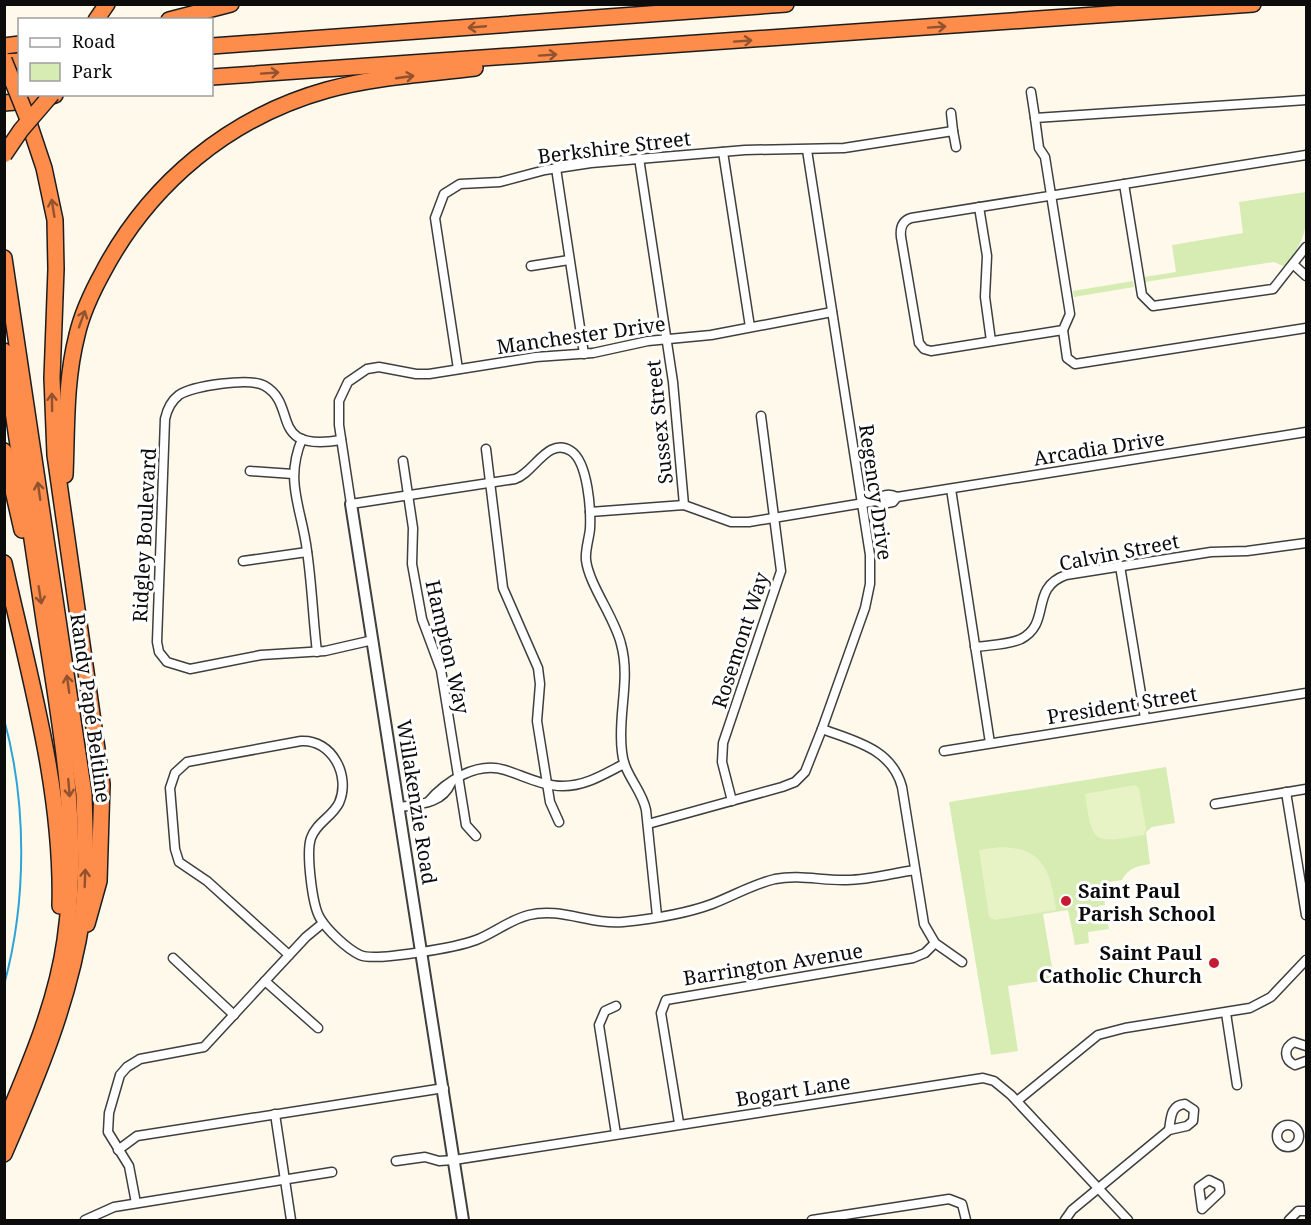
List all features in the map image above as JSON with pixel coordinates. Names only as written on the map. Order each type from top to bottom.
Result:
[{"type":"highway","points":[[97,18],[107,4]]},
{"type":"highway","points":[[178,18],[231,4]]},
{"type":"highway","points":[[748,4],[765,6]]},
{"type":"highway","points":[[213,46],[786,4]]},
{"type":"highway","points":[[213,77],[526,57],[1253,4]]},
{"type":"highway","points":[[64,523],[65,422],[68,380],[77,332],[88,301],[124,236],[153,198],[184,167],[239,127],[311,95],[348,85],[497,65],[526,57]]},
{"type":"highway","points":[[4,61],[18,95]]},
{"type":"highway","points":[[18,96],[44,168],[55,220],[57,269],[52,417],[56,475],[102,784],[99,881],[88,922],[77,943]]},
{"type":"highway","points":[[4,155],[21,130],[50,96]]},
{"type":"highway","points":[[4,103],[40,100],[51,96]]},
{"type":"highway","name":"Randy Papé Beltline","points":[[4,258],[84,794],[85,880],[77,943],[53,1034],[4,1154]]},
{"type":"highway","name":"Randy Papé Beltline","points":[[4,351],[69,784],[72,870],[65,942],[58,975],[32,1060],[4,1124]]},
{"type":"highway","points":[[4,451],[24,540],[37,571]]},
{"type":"highway","points":[[4,563],[44,746],[58,826],[61,867],[58,929],[51,975],[4,1124]]},
{"type":"street","points":[[1031,92],[1051,195],[1070,314],[1063,330],[1067,358],[1075,364],[1306,328]]},
{"type":"street","points":[[1035,118],[1306,100]]},
{"type":"street","points":[[951,113],[956,147]]},
{"type":"street","name":"Berkshire Street","points":[[458,369],[435,224],[439,202],[448,190],[460,184],[496,182],[555,168],[639,158],[858,146],[953,131]]},
{"type":"street","name":"Regency Drive","points":[[648,824],[782,787],[798,780],[808,767],[868,593],[870,561],[807,150]]},
{"type":"street","points":[[723,152],[750,327]]},
{"type":"street","points":[[1063,330],[931,351],[921,346],[917,340],[901,232],[904,222],[911,218],[1306,155]]},
{"type":"street","name":"Sussex Street","points":[[639,158],[675,398],[684,505]]},
{"type":"street","points":[[555,168],[584,354]]},
{"type":"street","points":[[1124,184],[1141,291],[1148,304],[1159,306],[1278,286],[1306,247]]},
{"type":"street","points":[[980,207],[987,256],[985,297],[991,340]]},
{"type":"street","points":[[531,266],[569,260]]},
{"type":"street","points":[[1294,265],[1306,276]]},
{"type":"street","name":"Manchester Drive","points":[[343,390],[354,376],[372,368],[387,368],[416,374],[536,357],[584,354],[666,339],[711,335],[832,312]]},
{"type":"street","name":"Ridgley Boulevard","points":[[167,662],[159,652],[156,632],[165,425],[171,404],[178,396],[192,390],[243,381],[259,383],[274,393],[286,424],[302,439]]},
{"type":"street","name":"Willakenzie Road","points":[[343,390],[338,414],[341,440],[423,951],[463,1221]]},
{"type":"street","name":"Rosemont Way","points":[[732,801],[722,762],[723,743],[780,578],[776,518],[761,416]]},
{"type":"street","name":"Arcadia Drive","points":[[590,512],[684,505],[736,523],[876,501],[881,496],[891,495],[897,498],[1306,432]]},
{"type":"street","points":[[317,652],[307,552],[295,497],[293,474],[302,439],[317,443],[341,440]]},
{"type":"street","points":[[351,504],[491,483],[522,476],[552,449],[573,447],[582,465],[590,512],[587,564],[617,632],[624,658],[621,744],[624,764],[644,800],[652,850],[652,887],[657,916]]},
{"type":"street","points":[[486,449],[503,588],[539,673],[536,716],[547,785],[559,822]]},
{"type":"street","name":"Hampton Way","points":[[403,461],[413,532],[412,560],[422,619],[441,670],[466,825],[476,836]]},
{"type":"street","points":[[250,471],[293,474]]},
{"type":"street","points":[[951,489],[990,743]]},
{"type":"street","name":"Calvin Street","points":[[975,647],[1016,640],[1029,634],[1038,619],[1044,592],[1058,578],[1211,552],[1261,550],[1306,543]]},
{"type":"street","points":[[243,561],[307,552]]},
{"type":"street","points":[[1120,566],[1145,718]]},
{"type":"street","points":[[159,670],[167,662],[190,669],[261,655],[317,652],[373,640]]},
{"type":"street","name":"President Street","points":[[944,751],[1306,693]]},
{"type":"street","points":[[822,729],[870,747],[892,767],[902,787],[923,920],[935,943],[962,962]]},
{"type":"street","points":[[289,956],[207,881],[179,862],[175,849],[170,788],[172,778],[182,765],[195,759],[301,741],[316,743],[330,751],[340,773],[341,797],[333,811],[316,828],[309,850],[317,911],[323,923],[352,950],[366,957],[423,951],[472,942],[514,920],[536,914],[558,913],[610,922],[708,906],[776,879],[807,876],[852,880],[915,870]]},
{"type":"street","points":[[400,807],[437,800],[459,777],[493,767],[547,785],[584,783],[624,764]]},
{"type":"street","points":[[1215,804],[1306,789]]},
{"type":"street","points":[[1286,792],[1306,915]]},
{"type":"street","points":[[136,1203],[129,1166],[110,1137],[108,1122],[117,1083],[127,1067],[145,1058],[204,1047],[323,923]]},
{"type":"street","name":"Barrington Avenue","points":[[679,1123],[661,1003],[672,997],[913,958],[925,953],[935,943]]},
{"type":"street","points":[[173,958],[234,1015]]},
{"type":"street","points":[[1128,1221],[1017,1101],[1092,1039],[1103,1033],[1250,1008],[1267,1000],[1306,960]]},
{"type":"street","points":[[265,981],[318,1028]]},
{"type":"street","points":[[616,1006],[608,1008],[601,1015],[599,1030],[616,1134]]},
{"type":"street","points":[[1226,1013],[1236,1085]]},
{"type":"street","points":[[1306,1046],[1294,1042],[1288,1047],[1286,1054],[1288,1061],[1295,1065],[1306,1061]]},
{"type":"street","name":"Bogart Lane","points":[[396,1161],[425,1157],[439,1161],[454,1160],[975,1078],[994,1082],[1017,1101]]},
{"type":"street","points":[[118,1150],[137,1136],[444,1088]]},
{"type":"street","points":[[275,1114],[291,1221]]},
{"type":"street","points":[[1065,1221],[1072,1210],[1169,1130]]},
{"type":"street","points":[[85,1221],[111,1208],[136,1203],[332,1172]]},
{"type":"street","points":[[812,1221],[949,1199],[957,1200],[963,1206],[966,1221]]},
{"type":"street","points":[[1202,1209],[1204,1221]]},
{"type":"street","points":[[1289,1221],[1298,1211],[1306,1211]]},
{"type":"green space","points":[[1306,192],[1306,224],[1302,240],[1285,267],[1274,262],[1145,282],[1144,277],[1176,272],[1172,245],[1243,233],[1239,202]]},
{"type":"green space","points":[[1133,281],[1134,287],[1074,297],[1073,291]]},
{"type":"green space","name":"Saint Paul Parish School","points":[[1166,767],[1175,823],[1152,827],[1146,832],[1150,864],[1130,870],[1122,880],[1109,882],[1110,890],[1103,891],[1105,905],[1098,906],[1099,916],[1106,915],[1109,929],[1088,932],[1089,943],[1075,945],[1068,910],[1043,914],[1054,979],[1008,986],[1018,1051],[991,1055],[949,802]]},
{"type":"green space","points":[[1135,785],[1139,788],[1146,829],[1144,835],[1115,839],[1098,837],[1090,823],[1085,794]]},
{"type":"green space","points":[[1000,847],[1015,848],[1036,857],[1048,874],[1056,910],[994,920],[989,917],[979,850]]},
{"type":"waterway","points":[[4,719],[17,784],[21,852],[17,920],[4,985]]},
{"type":"place","name":"Saint Paul Parish School","points":[[1066,901]]},
{"type":"place","name":"Saint Paul Catholic Church","points":[[1214,963]]}]
